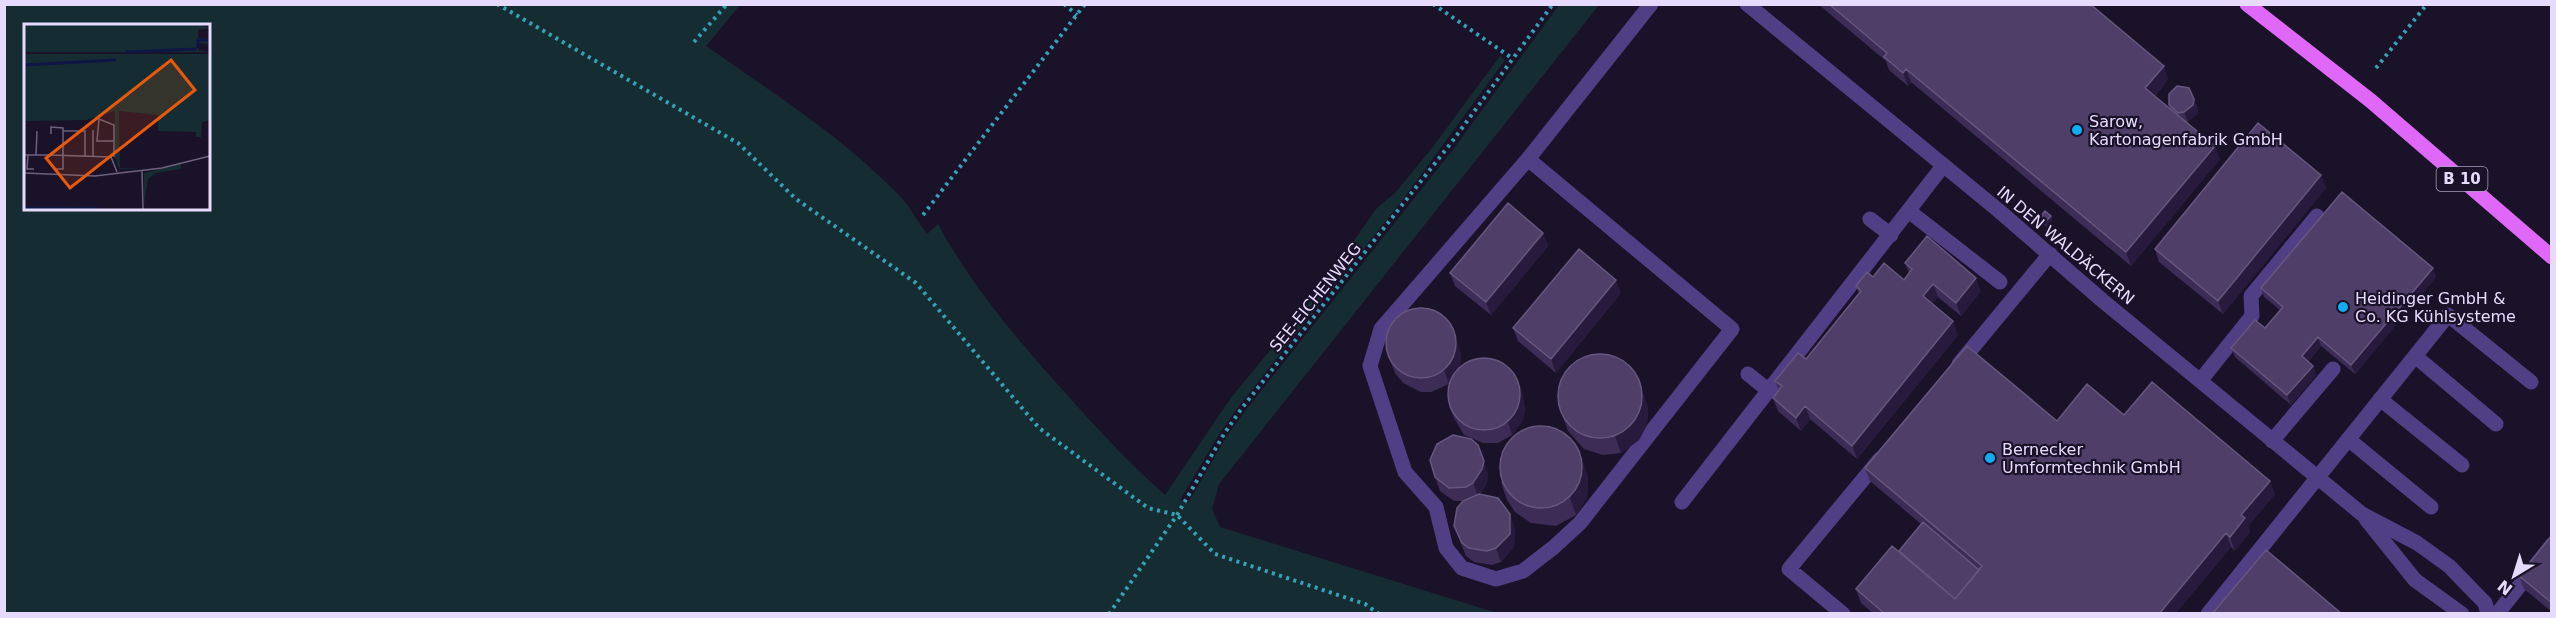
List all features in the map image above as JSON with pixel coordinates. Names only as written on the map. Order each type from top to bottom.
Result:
[{"type":"main road","name":"B 10","points":[[2247,4],[2371,101],[2552,257]]},
{"type":"street","points":[[1528,159],[1731,329],[1580,523],[1523,572],[1496,579],[1462,568],[1446,548],[1436,507],[1405,472],[1370,366],[1381,329],[1528,159],[1651,4]]},
{"type":"street","name":"IN DEN WALDÄCKERN","points":[[1747,4],[2317,478],[2362,514],[2417,543],[2449,566],[2485,603],[2488,614]]},
{"type":"street","points":[[1683,502],[1910,212],[1943,166]]},
{"type":"street","points":[[1910,212],[2000,282]]},
{"type":"street","points":[[2200,381],[2252,316],[2251,296],[2317,216]]},
{"type":"street","points":[[1870,219],[1891,236]]},
{"type":"street","points":[[1949,375],[2050,254]]},
{"type":"street","points":[[2208,614],[2448,315],[2531,382]]},
{"type":"street","points":[[2415,356],[2496,424]]},
{"type":"street","points":[[2272,441],[2333,369]]},
{"type":"street","points":[[1748,374],[1769,391]]},
{"type":"street","points":[[2380,399],[2462,465]]},
{"type":"street","points":[[2348,440],[2431,507]]},
{"type":"street","points":[[1843,614],[1789,569],[1888,449]]},
{"type":"street","name":"IN DEN WALDÄCKERN","points":[[2362,514],[2415,580],[2463,614]]},
{"type":"street","points":[[2497,614],[2552,545]]},
{"type":"path","points":[[497,4],[738,143],[796,199],[916,283],[1040,428],[1148,508],[1177,515],[1215,554],[1365,604],[1379,614]]},
{"type":"path","points":[[694,42],[727,4]]},
{"type":"path","points":[[1064,4],[1077,15]]},
{"type":"path","points":[[923,215],[1085,4]]},
{"type":"path","points":[[1433,4],[1512,58]]},
{"type":"path","name":"SEE-EICHENWEG","points":[[1109,614],[1177,515],[1224,434],[1242,408],[1451,144],[1553,4]]},
{"type":"path","points":[[2376,68],[2427,4]]},
{"type":"green space","points":[[4,5],[740,5],[706,46],[807,116],[855,154],[900,196],[927,234],[938,224],[962,265],[1019,340],[1106,437],[1165,495],[1230,399],[1319,291],[1376,209],[1396,192],[1432,148],[1500,56],[1505,60],[1404,198],[1221,431],[1180,500],[1188,503],[1227,436],[1246,410],[1455,147],[1559,5],[1599,5],[1219,484],[1212,509],[1220,527],[1497,613],[5,613]]},
{"type":"building","name":"Sarow, Kartonagenfabrik GmbH","points":[[1829,4],[2090,4],[2164,66],[2145,88],[2215,146],[2126,252],[1906,69],[1903,73],[1884,57],[1887,53]]},
{"type":"building","points":[[2177,86],[2189,88],[2194,99],[2193,105],[2184,112],[2178,113],[2169,105],[2169,94]]},
{"type":"building","points":[[2258,123],[2321,175],[2218,301],[2155,249]]},
{"type":"building","name":"Heidinger GmbH & Co. KG Kühlsysteme","points":[[2342,192],[2433,268],[2351,365],[2318,337],[2302,356],[2313,366],[2287,395],[2231,348],[2255,320],[2265,328],[2283,307],[2261,288]]},
{"type":"building","points":[[1508,203],[1543,233],[1486,302],[1450,273]]},
{"type":"building","points":[[2045,211],[2051,216],[2045,222],[2040,217]]},
{"type":"building","points":[[1927,236],[1976,278],[1956,303],[1933,284],[1923,296],[1953,321],[1852,446],[1805,406],[1796,418],[1773,398],[1782,386],[1775,381],[1798,353],[1806,359],[1861,291],[1856,286],[1867,272],[1873,277],[1884,263],[1904,280],[1912,269],[1905,263]]},
{"type":"building","points":[[1579,249],[1616,280],[1551,359],[1513,328]]},
{"type":"building","points":[[1421,308],[1434,311],[1446,318],[1453,330],[1456,343],[1453,356],[1446,368],[1434,375],[1421,378],[1408,375],[1396,368],[1389,356],[1386,343],[1389,330],[1396,318],[1408,311]]},
{"type":"building","points":[[1967,346],[2057,421],[2087,384],[2124,415],[2152,382],[2270,481],[2241,515],[2245,518],[2230,537],[2226,533],[2159,614],[1885,614],[1856,589],[1892,546],[1955,599],[1982,566],[1865,468]]},
{"type":"building","points":[[1600,354],[1623,361],[1635,373],[1642,396],[1635,419],[1623,431],[1600,438],[1577,431],[1565,419],[1558,396],[1565,373],[1577,361]]},
{"type":"building","points":[[1484,358],[1504,364],[1514,374],[1520,394],[1514,414],[1504,424],[1484,430],[1464,424],[1454,414],[1448,394],[1454,374],[1464,364]]},
{"type":"building","points":[[1533,426],[1549,426],[1564,433],[1575,444],[1582,459],[1579,483],[1570,496],[1549,508],[1533,508],[1518,501],[1507,490],[1500,475],[1500,459],[1507,444],[1518,433]]},
{"type":"building","points":[[1453,435],[1471,439],[1478,445],[1484,461],[1473,483],[1466,487],[1449,488],[1435,477],[1430,460],[1437,444]]},
{"type":"building","points":[[1479,494],[1498,498],[1510,514],[1510,534],[1496,548],[1487,551],[1469,548],[1462,543],[1454,526],[1457,508],[1463,501]]},
{"type":"building","points":[[1923,522],[1979,570],[1955,599],[1899,551]]},
{"type":"building","points":[[2552,535],[2552,603],[2519,576]]},
{"type":"building","points":[[2266,550],[2342,614],[2212,614]]},
{"type":"place","name":"Sarow, Kartonagenfabrik GmbH","points":[[2077,130]]},
{"type":"place","name":"Heidinger GmbH & Co. KG Kühlsysteme","points":[[2343,307]]},
{"type":"place","name":"Bernecker Umformtechnik GmbH","points":[[1990,458]]}]
